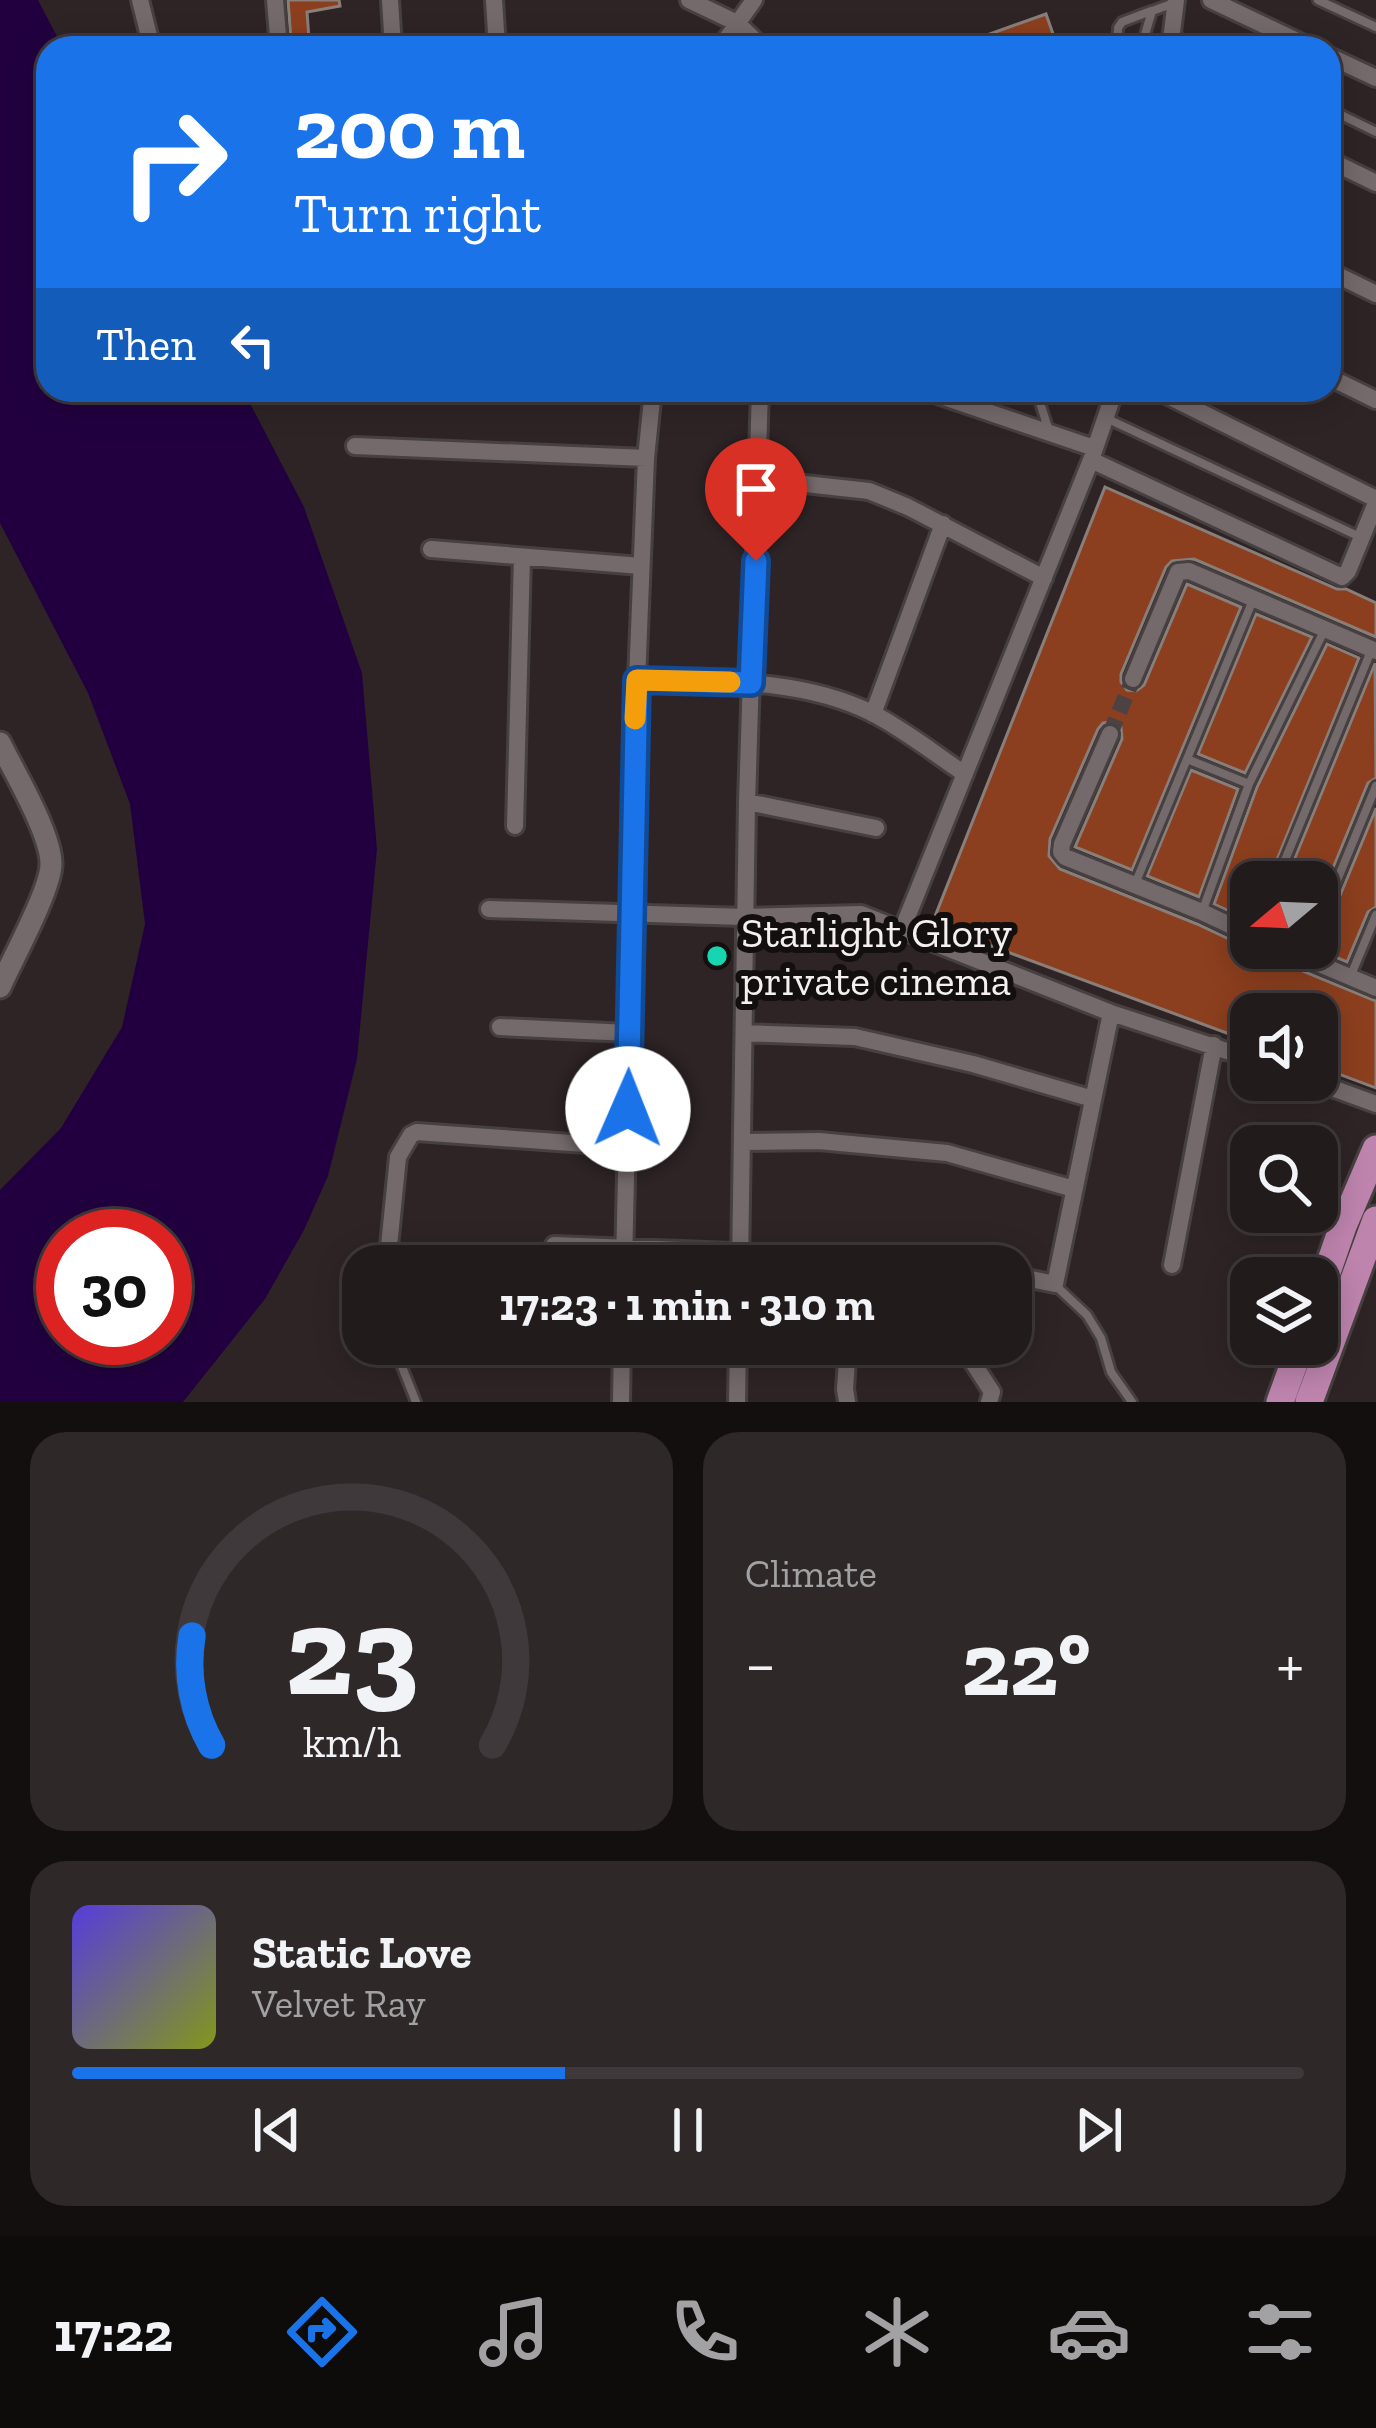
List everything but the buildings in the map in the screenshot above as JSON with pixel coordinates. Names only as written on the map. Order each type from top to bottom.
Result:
[{"type":"main road","points":[[1332,1257],[1376,1149]]},
{"type":"main road","points":[[1309,1402],[1376,1220]]},
{"type":"main road","points":[[1280,1402],[1293,1365]]},
{"type":"street","points":[[140,0],[149,36]]},
{"type":"street","points":[[275,0],[278,36]]},
{"type":"street","points":[[390,0],[392,36]]},
{"type":"street","points":[[494,0],[496,36]]},
{"type":"street","points":[[689,0],[737,23],[751,36]]},
{"type":"street","points":[[728,36],[754,0]]},
{"type":"street","points":[[1211,0],[1287,36]]},
{"type":"street","points":[[1172,36],[1176,2]]},
{"type":"street","points":[[1341,62],[1376,78]]},
{"type":"street","points":[[1341,166],[1376,183]]},
{"type":"street","points":[[1341,277],[1376,294]]},
{"type":"street","points":[[1341,383],[1376,400]]},
{"type":"street","points":[[624,1245],[637,680],[652,402]]},
{"type":"street","points":[[740,1245],[744,917],[760,402]]},
{"type":"street","points":[[959,402],[1050,432],[1335,575],[1348,572],[1376,501],[1180,402]]},
{"type":"street","points":[[902,930],[1110,402]]},
{"type":"street","points":[[355,446],[646,458]]},
{"type":"street","points":[[759,479],[869,491],[1044,578]]},
{"type":"street","points":[[873,714],[943,524]]},
{"type":"street","points":[[431,550],[641,566]]},
{"type":"street","points":[[515,826],[522,557]]},
{"type":"street","points":[[1132,680],[1178,572],[1189,572],[1374,650]]},
{"type":"street","points":[[637,680],[751,683],[816,691],[873,714],[965,774]]},
{"type":"street","points":[[1110,734],[1061,852],[1230,925]]},
{"type":"street","points":[[0,743],[45,836],[51,865],[0,987]]},
{"type":"street","points":[[747,802],[876,828]]},
{"type":"street","points":[[489,909],[744,917],[861,914],[1112,1013],[1230,1052]]},
{"type":"street","points":[[1336,969],[1376,988]]},
{"type":"street","points":[[1032,1279],[1054,1284],[1112,1013]]},
{"type":"street","points":[[500,1027],[629,1033]]},
{"type":"street","points":[[744,1033],[855,1037],[1094,1099]]},
{"type":"street","points":[[1172,1265],[1214,1046]]},
{"type":"street","points":[[1338,1090],[1376,1103]]},
{"type":"street","points":[[389,1245],[398,1157],[405,1141],[417,1132],[627,1147]]},
{"type":"street","points":[[742,1142],[819,1141],[947,1153],[1074,1189]]},
{"type":"street","points":[[621,1402],[622,1365]]},
{"type":"street","points":[[737,1402],[738,1365]]},
{"type":"street","points":[[846,1365],[847,1402]]},
{"type":"street","points":[[974,1365],[992,1392],[989,1402]]},
{"type":"lane","points":[[1318,0],[1376,27]]},
{"type":"lane","points":[[1118,36],[1122,22],[1176,2]]},
{"type":"lane","points":[[1145,36],[1152,11]]},
{"type":"lane","points":[[1341,115],[1376,132]]},
{"type":"lane","points":[[1040,402],[1050,432]]},
{"type":"lane","points":[[1105,418],[1362,538]]},
{"type":"lane","points":[[1135,886],[1254,599]]},
{"type":"lane","points":[[1202,911],[1249,784],[1324,629]]},
{"type":"lane","points":[[1285,861],[1374,650]]},
{"type":"lane","points":[[1187,759],[1249,784]]},
{"type":"lane","points":[[1338,877],[1376,786]]},
{"type":"lane","points":[[1350,977],[1376,915]]},
{"type":"lane","points":[[1054,1284],[1087,1315],[1101,1338],[1111,1372],[1132,1402]]},
{"type":"lane","points":[[401,1365],[416,1402]]},
{"type":"shaded area","points":[[0,0],[38,0],[57,36],[36,36],[36,402],[249,402],[304,507],[362,673],[377,849],[357,1059],[328,1176],[265,1299],[183,1402],[0,1402],[0,1190],[61,1128],[122,1027],[145,924],[130,804],[88,693],[0,523]]},
{"type":"tunnel","points":[[1110,734],[1133,679]]},
{"type":"slow traffic","points":[[635,719],[637,680],[730,682]]},
{"type":"place","name":"Starlight Glory private cinema","points":[[717,956]]},
{"type":"route","points":[[628,1109],[637,680],[751,683],[756,561]]}]
